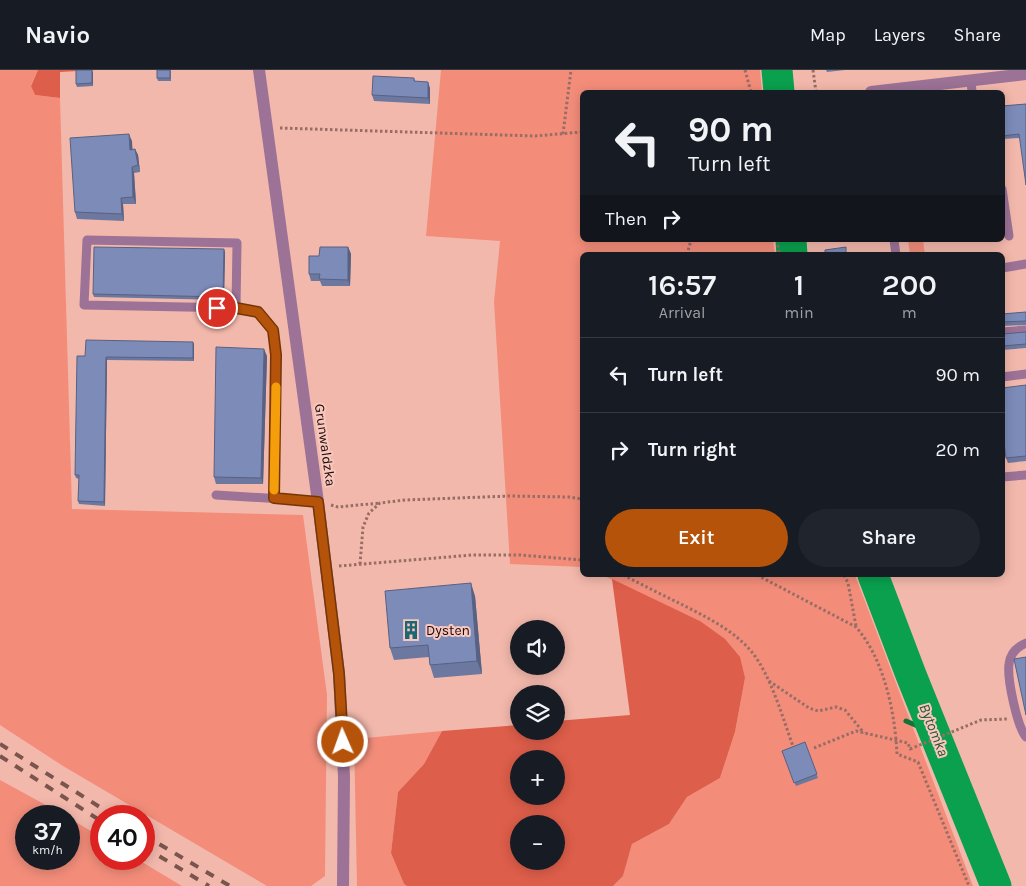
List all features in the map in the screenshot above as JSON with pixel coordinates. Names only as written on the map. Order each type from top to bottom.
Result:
[{"type":"street","name":"Grunwaldzka","points":[[259,70],[318,502],[339,674],[342,725],[343,886]]},
{"type":"street","points":[[905,90],[972,86],[1026,74]]},
{"type":"lane","points":[[1005,209],[1009,236]]},
{"type":"lane","points":[[236,308],[237,243],[87,240],[84,306],[236,308],[258,312],[273,330],[276,355],[274,498]]},
{"type":"lane","points":[[1005,268],[1026,264]]},
{"type":"lane","points":[[1005,332],[1026,330]]},
{"type":"lane","points":[[1005,377],[1026,374]]},
{"type":"lane","points":[[1005,477],[1026,475]]},
{"type":"lane","points":[[216,495],[318,502]]},
{"type":"lane","points":[[1026,644],[1013,653],[1009,662],[1009,675],[1020,729],[1026,737]]},
{"type":"path","points":[[563,134],[571,70]]},
{"type":"path","points":[[745,70],[750,90]]},
{"type":"path","points":[[813,70],[816,90]]},
{"type":"path","points":[[267,129],[371,130],[535,136],[580,132]]},
{"type":"path","points":[[318,502],[338,507],[405,500],[510,496],[580,499]]},
{"type":"path","points":[[360,564],[363,527],[369,513],[380,503]]},
{"type":"path","points":[[326,568],[472,555],[520,555],[580,560]]},
{"type":"path","points":[[627,577],[714,621],[738,638],[752,652],[763,669],[794,749]]},
{"type":"path","points":[[761,577],[856,627],[869,644],[887,688],[892,706],[897,754],[918,762],[968,886]]},
{"type":"path","points":[[845,577],[848,583],[856,627]]},
{"type":"path","points":[[768,681],[809,708],[818,711],[836,707],[845,710],[865,733]]},
{"type":"path","points":[[814,748],[856,732],[896,739],[908,743],[910,748],[989,718],[1018,717]]},
{"type":"shaded area","points":[[0,70],[38,70],[31,85],[35,95],[60,98],[72,509],[303,515],[327,695],[325,876],[311,886],[267,886],[155,820],[155,805],[129,805],[63,766],[0,725]]},
{"type":"shaded area","points":[[38,70],[96,70],[60,72],[60,98],[35,95],[31,86]]},
{"type":"shaded area","points":[[441,70],[760,70],[762,90],[580,90],[580,242],[773,242],[775,252],[580,252],[580,567],[510,564],[494,302],[500,241],[426,236]]},
{"type":"shaded area","points":[[908,242],[923,242],[925,252],[910,252]]},
{"type":"shaded area","points":[[606,577],[856,577],[973,886],[613,886],[623,876],[632,844],[669,824],[687,797],[720,778],[735,732],[745,678],[700,621]]},
{"type":"shaded area","points":[[612,579],[700,621],[725,639],[740,657],[745,678],[735,732],[720,778],[687,797],[669,824],[632,844],[623,876],[613,886],[407,886],[404,884],[391,853],[398,792],[424,764],[442,731],[510,726],[510,740],[565,740],[565,720],[630,715]]},
{"type":"shaded area","points":[[442,731],[424,764],[398,792],[391,853],[404,884],[407,886],[357,886],[354,739]]},
{"type":"shaded area","points":[[0,780],[46,805],[15,805],[15,870],[80,870],[80,825],[90,830],[90,870],[155,870],[182,886],[0,886]]},
{"type":"building","points":[[76,70],[92,70],[92,83],[76,84]]},
{"type":"building","points":[[157,70],[170,70],[170,78],[157,78]]},
{"type":"building","points":[[373,76],[414,78],[414,81],[428,82],[428,98],[372,95]]},
{"type":"building","points":[[1026,104],[1026,185],[1019,134],[1005,136],[1005,106]]},
{"type":"building","points":[[129,134],[130,150],[135,149],[138,165],[132,167],[133,197],[121,198],[122,214],[75,212],[70,138]]},
{"type":"building","points":[[94,247],[224,249],[223,297],[93,294]]},
{"type":"building","points":[[320,247],[348,247],[348,280],[319,279],[320,274],[309,274],[309,256],[319,256]]},
{"type":"building","points":[[846,247],[846,252],[825,252],[825,250]]},
{"type":"building","points":[[1026,312],[1026,321],[1005,322],[1005,314]]},
{"type":"building","points":[[1026,332],[1026,344],[1005,346],[1005,334]]},
{"type":"building","points":[[86,340],[193,342],[193,358],[106,357],[104,502],[78,501],[79,475],[75,475],[77,356],[85,356]]},
{"type":"building","points":[[216,347],[264,349],[261,478],[214,477]]},
{"type":"building","points":[[1026,385],[1026,456],[1006,458],[1005,388]]},
{"type":"building","points":[[471,583],[477,661],[430,665],[428,645],[390,648],[385,591]]},
{"type":"building","points":[[1026,657],[1026,715],[1014,659]]},
{"type":"building","points":[[805,742],[817,774],[794,783],[782,751]]},
{"type":"waterway","name":"Bytomka","points":[[777,70],[779,90]]},
{"type":"waterway","name":"Bytomka","points":[[791,242],[792,252]]},
{"type":"waterway","name":"Bytomka","points":[[874,577],[996,886]]},
{"type":"waterway","points":[[906,721],[934,733]]},
{"type":"railway","points":[[0,744],[97,805]]},
{"type":"railway","points":[[0,756],[90,814]]},
{"type":"railway","points":[[155,842],[230,886]]},
{"type":"railway","points":[[155,854],[209,886]]},
{"type":"slow traffic","points":[[274,490],[276,387]]},
{"type":"place","name":"Dysten","points":[[411,630]]},
{"type":"route","points":[[217,308],[236,308],[258,312],[273,330],[276,355],[274,498],[318,502],[339,674],[343,742]]}]
